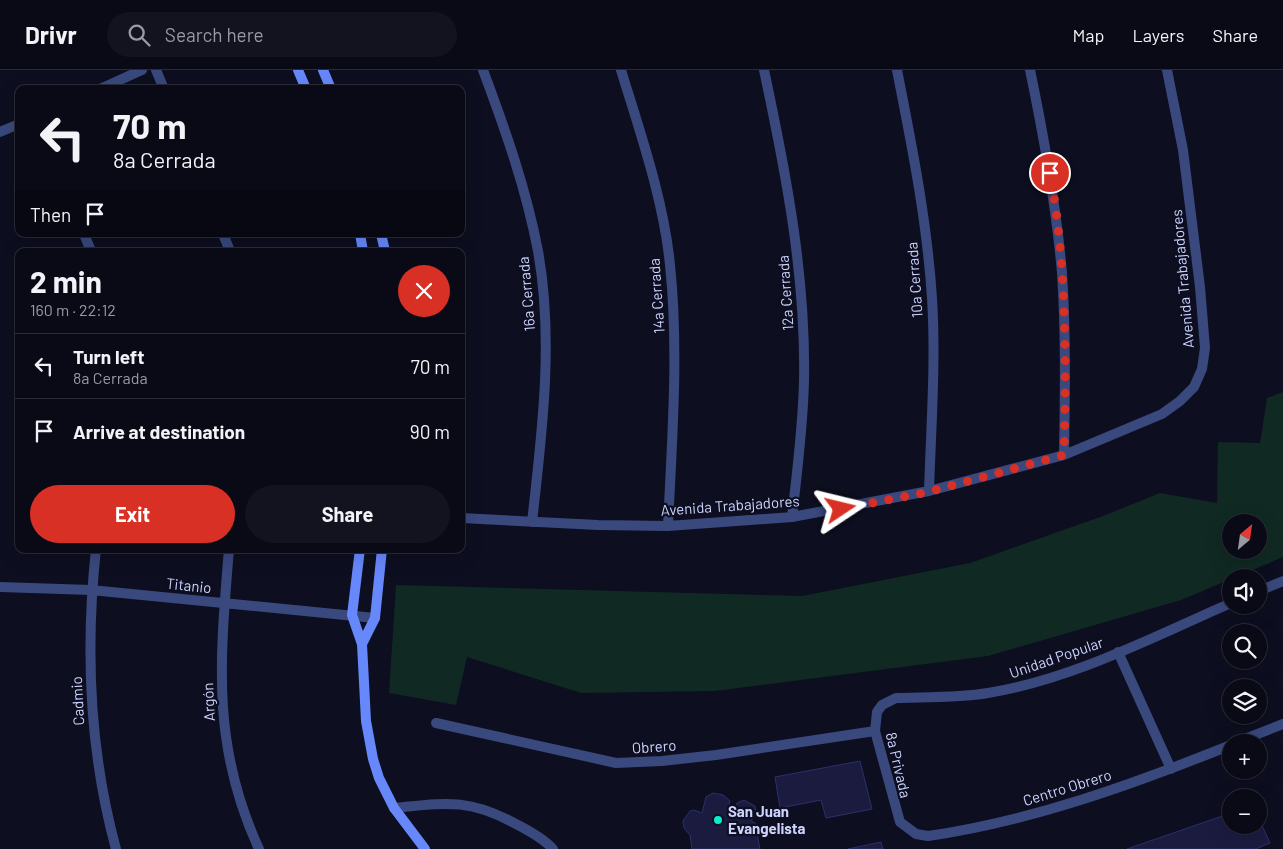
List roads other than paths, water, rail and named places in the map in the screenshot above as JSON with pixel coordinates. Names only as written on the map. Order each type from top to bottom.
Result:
[{"type":"street","points":[[109,85],[142,70]]},
{"type":"street","points":[[156,70],[162,85]]},
{"type":"street","points":[[298,70],[304,85]]},
{"type":"street","points":[[322,70],[328,85]]},
{"type":"street","name":"16a Cerrada","points":[[483,70],[511,147],[529,207],[538,253],[544,309],[545,377],[532,522]]},
{"type":"street","name":"14a Cerrada","points":[[621,70],[653,174],[670,263],[674,325],[668,526]]},
{"type":"street","name":"12a Cerrada","points":[[764,70],[789,193],[799,259],[803,321],[804,381],[801,440],[792,517]]},
{"type":"street","name":"10a Cerrada","points":[[897,70],[925,220],[932,299],[933,377],[928,492]]},
{"type":"street","points":[[1030,70],[1053,189],[1062,272],[1066,352],[1064,455]]},
{"type":"street","name":"Avenida Trabajadores","points":[[465,518],[668,526],[792,517],[928,492],[1064,455],[1162,414],[1180,401],[1194,387],[1202,369],[1205,348],[1200,287],[1183,150],[1167,70]]},
{"type":"street","points":[[0,132],[15,126]]},
{"type":"street","name":"Cadmio","points":[[96,553],[91,590],[90,663],[94,740],[103,800],[116,849]]},
{"type":"street","name":"Argón","points":[[230,553],[224,604],[221,696],[228,759],[245,818],[259,849]]},
{"type":"street","points":[[360,553],[352,615],[362,644],[365,712],[372,759],[394,808],[425,849]]},
{"type":"street","points":[[362,644],[375,618],[382,553]]},
{"type":"street","points":[[1267,588],[1283,581]]},
{"type":"street","name":"Titanio","points":[[0,587],[91,590],[375,618]]},
{"type":"street","name":"Unidad Popular","points":[[882,705],[896,698],[986,694],[1031,684],[1118,652],[1222,607]]},
{"type":"street","points":[[1118,652],[1170,769]]},
{"type":"street","name":"8a Privada","points":[[882,705],[877,712],[875,731],[896,813],[906,829]]},
{"type":"street","name":"Obrero","points":[[436,723],[616,763],[662,762],[875,731]]},
{"type":"street","points":[[1257,734],[1283,724]]},
{"type":"street","name":"Centro Obrero","points":[[906,829],[928,836],[1019,817],[1101,794],[1222,749]]},
{"type":"street","points":[[394,808],[452,803],[479,807],[522,827],[553,849]]},
{"type":"place","name":"San Juan Evangelista","points":[[718,820]]}]
